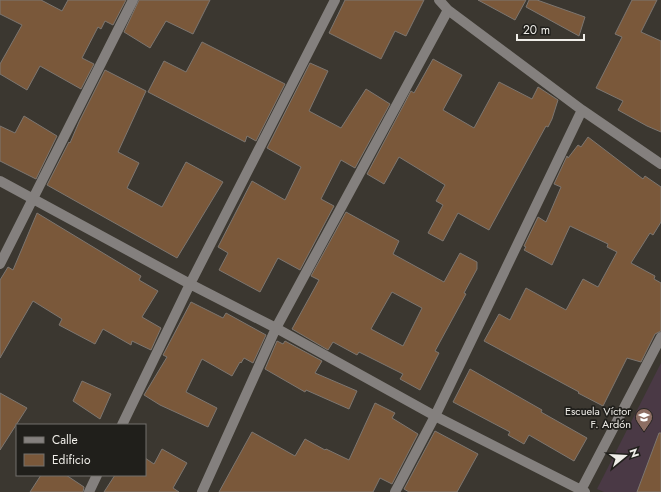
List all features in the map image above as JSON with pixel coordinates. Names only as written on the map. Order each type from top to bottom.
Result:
[{"type":"street","points":[[0,264],[133,0]]},
{"type":"street","points":[[122,424],[190,284],[335,0]]},
{"type":"street","points":[[439,0],[448,10],[582,110],[661,164]]},
{"type":"street","points":[[202,492],[276,328],[448,10]]},
{"type":"street","points":[[395,492],[435,416],[582,110]]},
{"type":"street","points":[[0,181],[190,284],[276,328],[435,416],[583,491],[661,337]]},
{"type":"street","points":[[89,492],[97,476]]},
{"type":"shaded area","name":"Escuela Víctor F. Ardón","points":[[661,363],[661,492],[604,492],[597,489]]},
{"type":"building","points":[[0,0],[41,0],[62,11],[68,0],[126,0],[113,25],[105,21],[101,29],[98,27],[82,58],[94,64],[81,89],[40,66],[27,90],[0,74],[0,64],[22,25],[0,14]]},
{"type":"building","points":[[139,0],[210,0],[193,34],[166,21],[150,48],[124,32]]},
{"type":"building","points":[[345,0],[424,0],[406,36],[395,31],[381,59],[329,33]]},
{"type":"building","points":[[478,0],[526,0],[515,20]]},
{"type":"building","points":[[529,0],[537,0],[585,17],[579,36],[526,7]]},
{"type":"building","points":[[632,0],[657,0],[641,32],[661,41],[661,132],[618,110],[623,101],[596,88],[622,37],[615,34]]},
{"type":"building","points":[[202,42],[285,84],[256,141],[247,136],[245,142],[148,92],[164,61],[186,72]]},
{"type":"building","points":[[433,59],[462,75],[443,110],[474,128],[499,82],[532,99],[538,87],[558,100],[548,127],[546,126],[489,230],[458,213],[443,241],[428,233],[443,205],[436,201],[445,185],[399,157],[384,184],[367,174],[411,91],[414,93]]},
{"type":"building","points":[[310,63],[328,71],[309,111],[341,128],[366,89],[390,104],[355,168],[341,160],[321,199],[334,206],[300,270],[278,258],[260,292],[219,270],[228,253],[218,247],[252,181],[285,200],[301,167],[267,148]]},
{"type":"building","points":[[105,70],[146,91],[118,152],[139,163],[127,188],[162,207],[186,162],[223,182],[177,258],[47,185],[69,142],[70,143]]},
{"type":"building","points":[[24,116],[57,136],[36,179],[0,161],[0,126],[15,133]]},
{"type":"building","points":[[588,137],[643,179],[645,176],[661,187],[661,222],[653,235],[650,233],[631,263],[655,276],[654,279],[661,283],[661,331],[655,334],[641,362],[627,358],[603,406],[484,341],[499,314],[510,320],[526,288],[566,310],[583,279],[598,287],[617,252],[607,247],[608,244],[570,226],[552,265],[524,250],[526,247],[524,246],[538,217],[546,222],[561,187],[554,184],[567,156],[568,158],[578,145],[581,147]]},
{"type":"building","points":[[346,212],[399,241],[393,254],[444,282],[460,253],[477,262],[477,269],[464,293],[466,294],[435,351],[439,353],[420,390],[400,379],[403,374],[359,352],[357,355],[333,342],[328,350],[292,329],[319,280],[311,276]],"holes":[[[392,292],[422,308],[403,346],[371,329]]]},
{"type":"building","points":[[37,213],[141,276],[139,280],[158,291],[142,317],[161,328],[151,350],[132,341],[131,345],[103,329],[95,344],[59,325],[62,319],[33,301],[0,358],[0,280],[8,267],[13,270]]},
{"type":"building","points":[[191,302],[223,318],[226,313],[266,335],[253,363],[244,358],[232,376],[202,359],[186,392],[217,408],[208,427],[160,405],[144,395],[167,357],[163,355]]},
{"type":"building","points":[[277,341],[283,344],[285,341],[322,361],[315,373],[357,391],[349,409],[306,390],[305,392],[265,369]]},
{"type":"building","points":[[470,369],[542,410],[541,412],[587,438],[574,461],[529,435],[524,444],[508,435],[510,432],[453,402]]},
{"type":"building","points":[[82,381],[111,394],[100,419],[73,401]]},
{"type":"building","points":[[0,393],[27,408],[0,450]]},
{"type":"building","points":[[375,403],[395,413],[392,418],[418,434],[392,484],[380,478],[373,492],[219,492],[252,432],[295,456],[305,439],[325,450],[326,449],[349,460]]},
{"type":"building","points":[[435,431],[478,454],[457,492],[409,492],[404,489]]},
{"type":"building","points":[[659,433],[661,433],[661,492],[637,492]]},
{"type":"building","points":[[162,449],[187,463],[173,488],[179,492],[104,492],[114,476],[146,476],[146,459],[154,464]]},
{"type":"building","points":[[40,476],[68,476],[84,487],[83,492],[30,492]]},
{"type":"place","name":"Escuela Víctor F. Ardón","points":[[644,432]]}]
